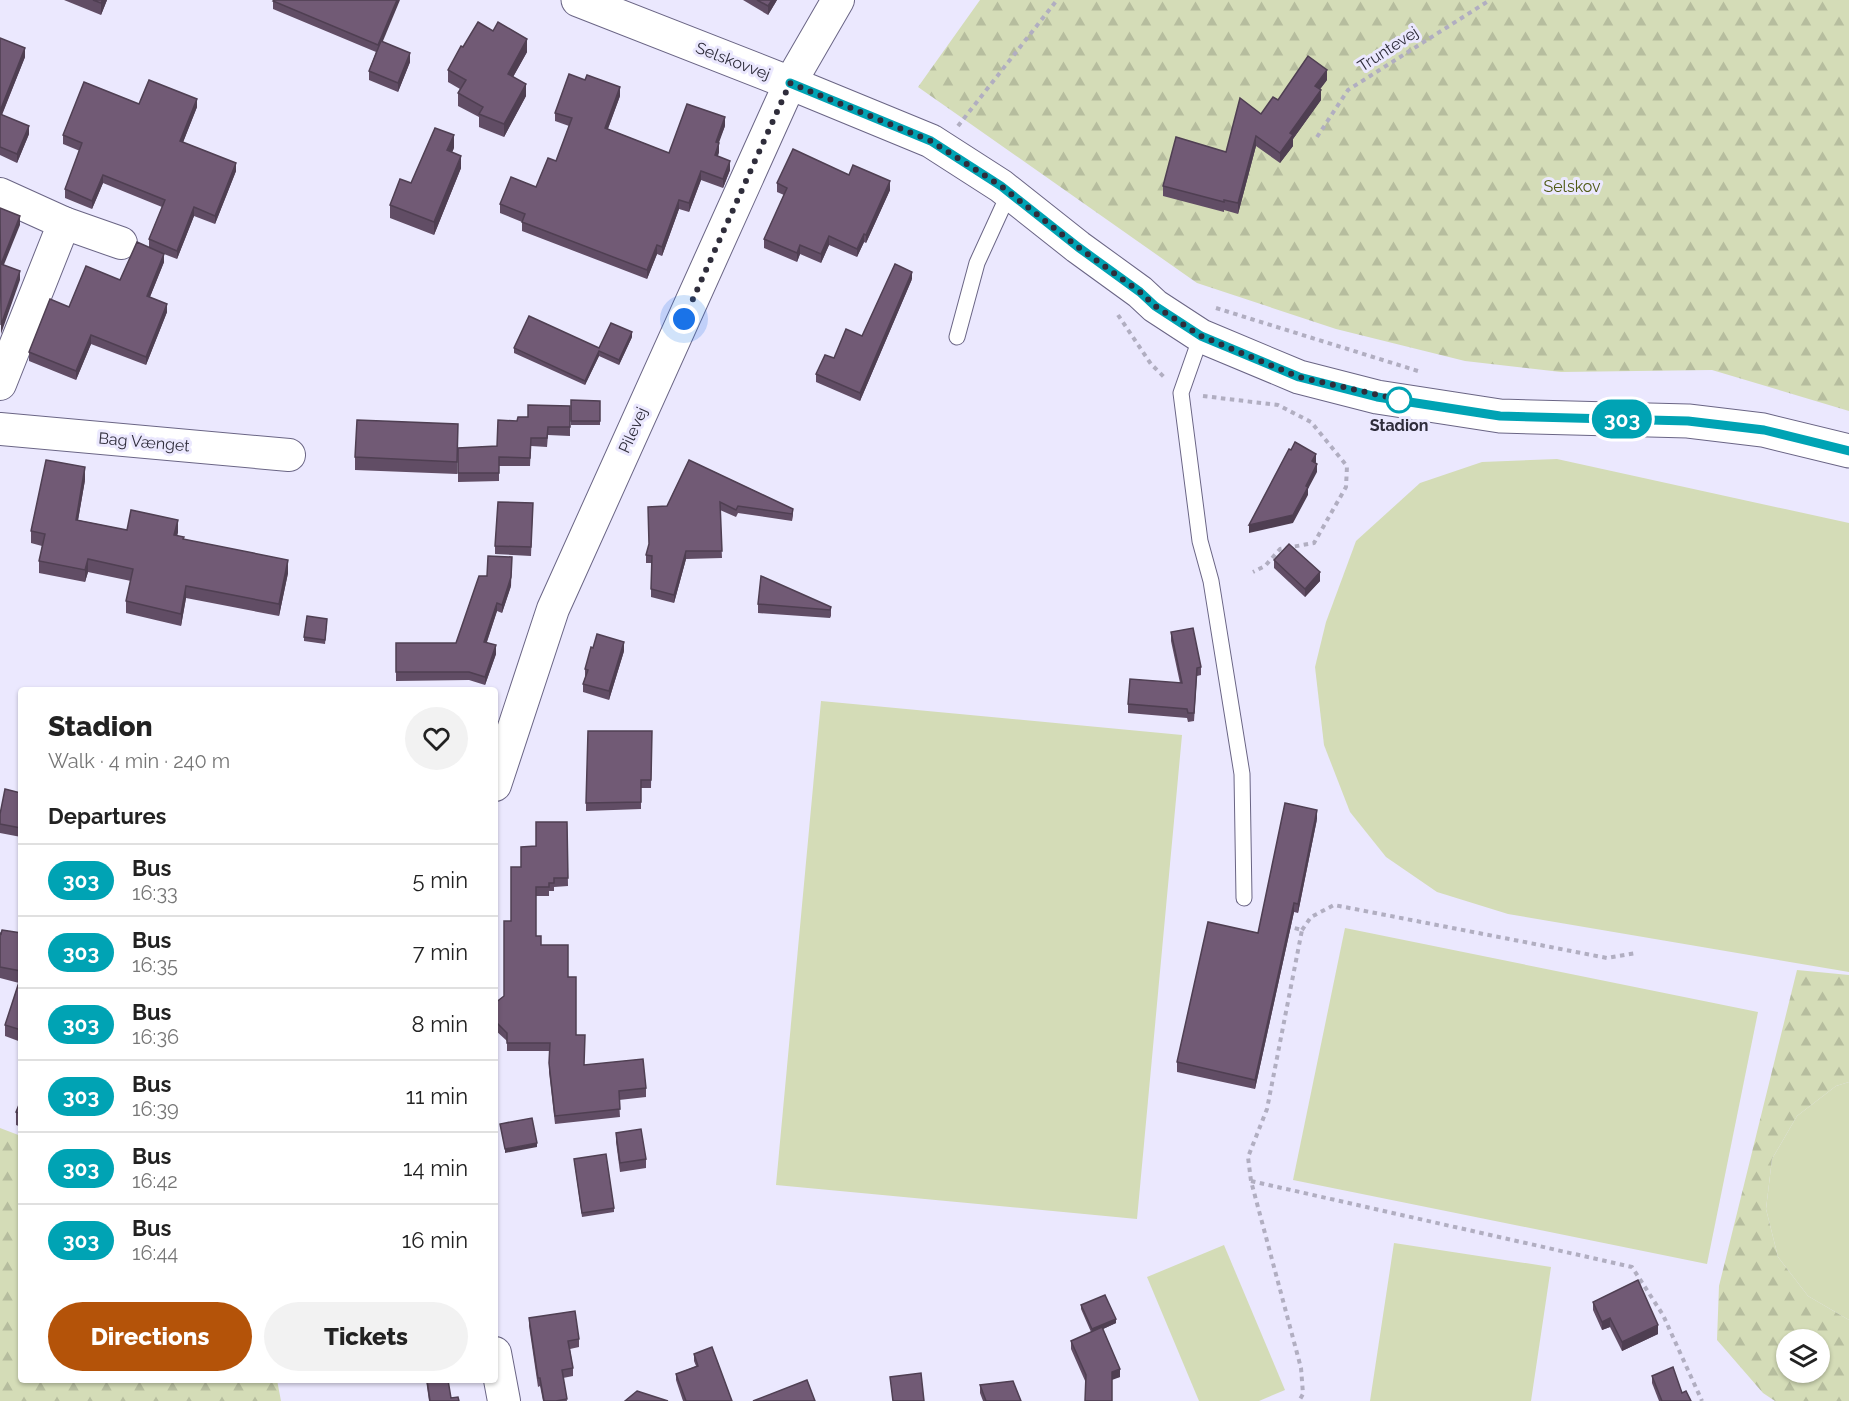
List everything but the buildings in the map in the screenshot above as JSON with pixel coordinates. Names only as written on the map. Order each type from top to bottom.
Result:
[{"type":"street","name":"Selskovvej","points":[[578,0],[931,141],[1009,193],[1140,292],[1155,306],[1206,321],[1299,377],[1377,397],[1500,416],[1688,421],[1764,430],[1849,451]]},
{"type":"street","name":"Pilevej","points":[[498,776],[553,609],[790,83],[838,0]]},
{"type":"street","points":[[0,194],[64,223],[121,243]]},
{"type":"street","points":[[0,384],[64,223]]},
{"type":"street","name":"Bag Vænget","points":[[0,429],[289,455]]},
{"type":"street","points":[[498,1369],[504,1401]]},
{"type":"lane","points":[[957,337],[977,263],[1009,193]]},
{"type":"lane","points":[[1206,321],[1181,393],[1200,541],[1211,581],[1242,774],[1244,898]]},
{"type":"path","points":[[952,133],[1057,0]]},
{"type":"path","name":"Truntevej","points":[[1317,136],[1348,90],[1490,0]]},
{"type":"path","points":[[1120,318],[1151,364],[1181,393],[1278,405],[1311,422],[1347,466],[1346,487],[1314,543],[1280,549],[1265,566],[1253,572]]},
{"type":"path","points":[[1206,321],[1422,372]]},
{"type":"path","points":[[1299,1401],[1303,1394],[1301,1368],[1251,1181],[1248,1157],[1267,1109],[1302,930],[1311,917],[1334,905],[1606,958],[1636,953]]},
{"type":"path","points":[[1280,924],[1302,930]]},
{"type":"path","points":[[1251,1181],[1632,1267],[1663,1315],[1702,1401]]},
{"type":"green space","name":"Selskov","points":[[980,0],[1849,0],[1849,411],[1712,370],[1561,372],[1465,361],[1336,329],[1197,283],[918,87]]},
{"type":"green space","points":[[1557,459],[1849,523],[1849,972],[1508,914],[1437,892],[1386,857],[1350,812],[1324,745],[1315,667],[1326,622],[1356,541],[1420,483],[1482,462]]},
{"type":"green space","points":[[821,701],[1182,735],[1137,1219],[776,1185]]},
{"type":"green space","points":[[1345,928],[1758,1012],[1707,1264],[1293,1180]]},
{"type":"green space","points":[[1797,970],[1849,975],[1849,1082],[1836,1086],[1797,1116],[1772,1159],[1766,1209],[1778,1257],[1808,1296],[1849,1320],[1849,1401],[1775,1401],[1763,1393],[1717,1340],[1719,1286]]},
{"type":"green space","points":[[1849,1082],[1849,1320],[1808,1296],[1778,1257],[1766,1209],[1772,1159],[1797,1116],[1836,1086]]},
{"type":"green space","points":[[0,1128],[18,1135],[18,1383],[278,1383],[281,1401],[0,1401]]},
{"type":"green space","points":[[1394,1243],[1551,1267],[1531,1401],[1370,1401]]},
{"type":"green space","points":[[1224,1245],[1285,1390],[1259,1401],[1199,1401],[1147,1277]]},
{"type":"bus line","name":"303","points":[[790,83],[931,141],[1001,186],[1078,247],[1140,292],[1155,306],[1201,336],[1299,377],[1377,397],[1500,416],[1688,421],[1764,430],[1849,451]]},
{"type":"place","name":"Stadion","points":[[1399,400]]},
{"type":"route","points":[[684,319],[790,83],[931,141],[1001,186],[1078,247],[1140,292],[1155,306],[1201,336],[1299,377],[1377,397],[1401,400],[1399,400]]}]
